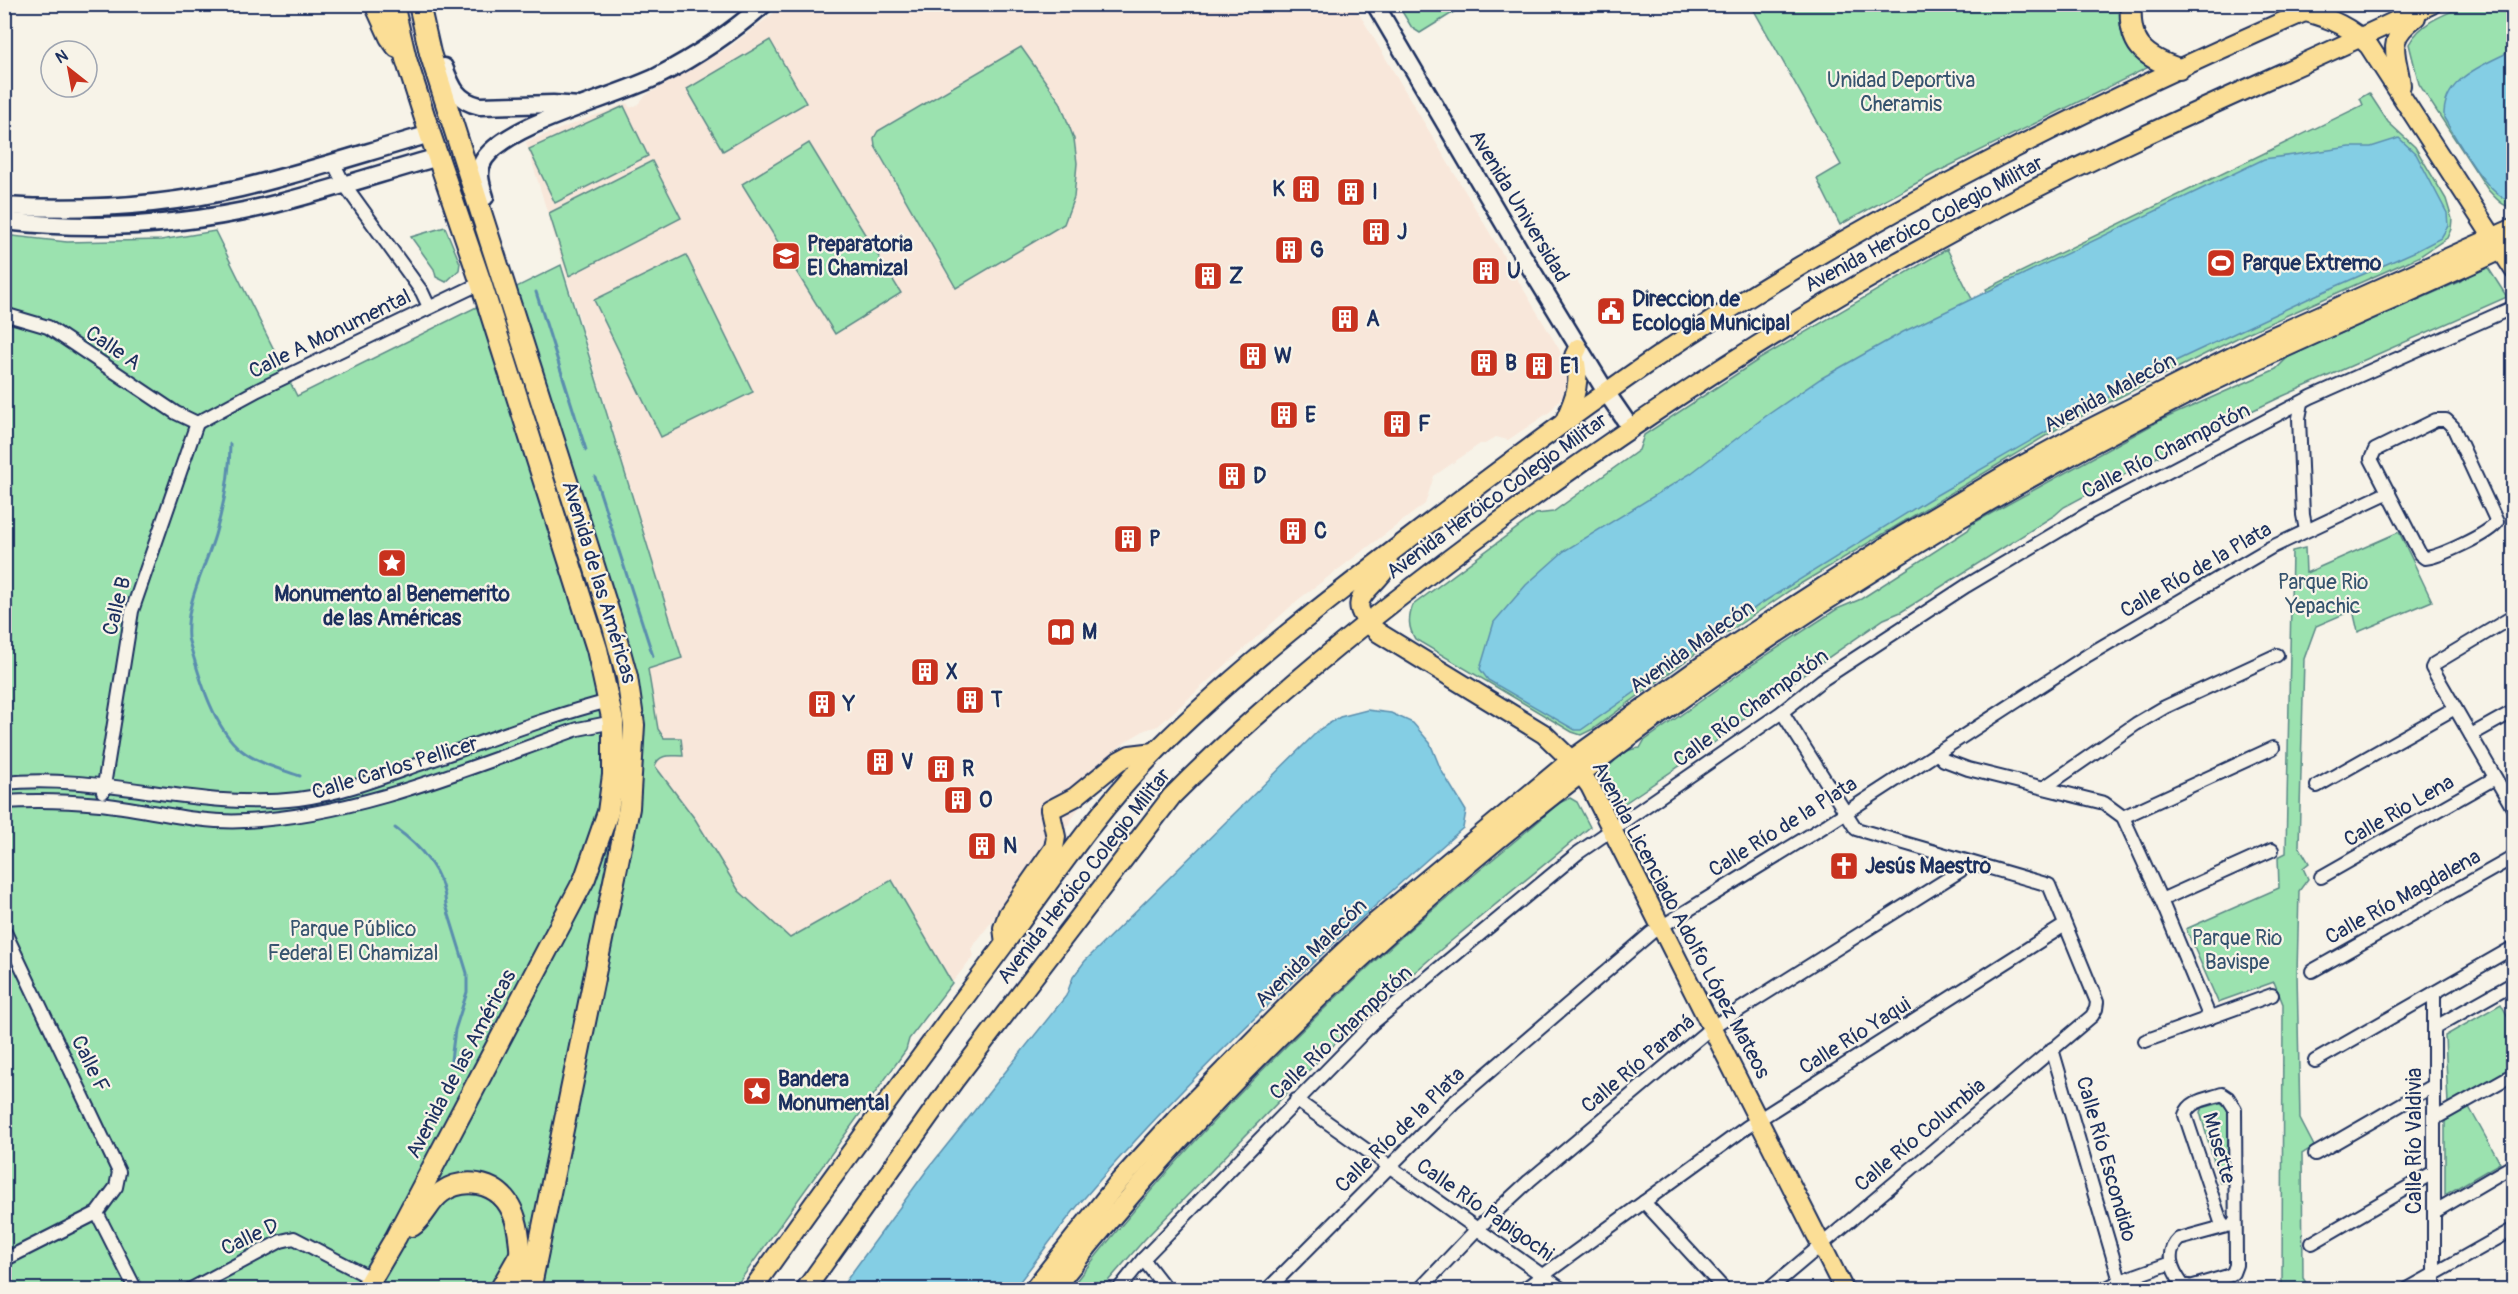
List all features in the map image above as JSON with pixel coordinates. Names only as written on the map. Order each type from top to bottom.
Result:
[{"type":"highway","points":[[375,4],[390,37],[406,59]]},
{"type":"highway","points":[[393,4],[406,59]]},
{"type":"highway","points":[[2131,4],[2130,21],[2135,41],[2156,61],[2179,69]]},
{"type":"highway","name":"Avenida de las Américas","points":[[420,13],[430,53],[611,619],[627,677],[634,725],[627,819],[530,1290]]},
{"type":"highway","name":"Avenida de las Américas","points":[[368,1284],[396,1237],[585,878],[608,812],[614,775],[613,722],[597,649],[481,283],[406,59]]},
{"type":"highway","points":[[481,283],[490,284],[498,292],[518,352],[541,400]]},
{"type":"highway","points":[[396,1237],[417,1222],[430,1203],[442,1192],[456,1185],[472,1183],[490,1186],[502,1195],[512,1208],[518,1231],[521,1290]]},
{"type":"highway","points":[[500,1290],[520,1256],[542,1228]]},
{"type":"main road","points":[[502,275],[503,258],[479,175],[481,166],[491,152],[522,131],[657,76],[701,51],[764,4]]},
{"type":"main road","name":"Avenida Universidad","points":[[1375,4],[1578,348],[1630,427]]},
{"type":"main road","points":[[2402,95],[2400,76],[2394,56],[2394,42],[2407,23],[2431,5]]},
{"type":"main road","name":"Avenida Heróico Colegio Militar","points":[[805,1290],[954,1081],[1172,796],[1216,753],[1366,622],[1630,427],[1746,351],[1916,250],[2125,144],[2431,5]]},
{"type":"main road","points":[[2314,8],[2360,37],[2402,95],[2470,200],[2502,244],[2514,270]]},
{"type":"main road","name":"Avenida Heróico Colegio Militar","points":[[752,1290],[894,1092],[1108,804],[1155,752],[1211,699],[1272,647],[1398,546],[1564,422],[1691,334],[1863,230],[1993,160],[2179,69],[2314,8]]},
{"type":"main road","points":[[420,13],[451,87],[462,100],[480,106],[553,104],[583,106]]},
{"type":"main road","points":[[4,206],[77,209],[184,199],[250,186],[430,134]]},
{"type":"main road","points":[[4,220],[88,226],[160,224],[271,205],[438,157]]},
{"type":"main road","points":[[2470,200],[2490,214],[2514,222]]},
{"type":"main road","name":"Avenida Malecón","points":[[1033,1290],[1124,1176],[1177,1118],[1300,993],[1370,927],[1577,767],[1898,557],[2060,462],[2178,399],[2502,244],[2514,228]]},
{"type":"main road","points":[[1564,422],[1577,388],[1578,368],[1574,356],[1578,348]]},
{"type":"main road","points":[[1366,622],[1360,610],[1362,595],[1386,568],[1398,546]]},
{"type":"main road","name":"Avenida Licenciado Adolfo López Mateos","points":[[1366,622],[1378,633],[1544,734],[1577,767],[1612,829],[1845,1290]]},
{"type":"main road","points":[[1005,943],[1004,928],[1008,914],[1056,842],[1055,825],[1050,810],[1075,797],[1119,761],[1130,755],[1155,752]]},
{"type":"main road","name":"Avenida Malecón","points":[[1053,1290],[1095,1236],[1199,1119],[1324,993],[1577,767]]},
{"type":"street","points":[[333,162],[344,184],[422,292],[429,307]]},
{"type":"street","name":"Calle A Monumental","points":[[197,423],[481,283]]},
{"type":"street","name":"Calle Río Champotón","points":[[1118,1290],[1143,1259],[1373,1023],[1578,853],[1782,712],[1822,680],[1966,586],[2089,513],[2185,461],[2302,403],[2514,307]]},
{"type":"street","name":"Calle A","points":[[4,314],[48,327],[176,413],[197,423]]},
{"type":"street","points":[[2302,403],[2299,418],[2303,515],[2306,530]]},
{"type":"street","points":[[2436,420],[2446,420],[2453,427],[2497,522],[2493,528],[2463,543],[2425,558],[2420,554],[2389,492],[2371,459],[2375,450],[2436,420]]},
{"type":"street","name":"Calle B","points":[[100,804],[132,611],[197,423]]},
{"type":"street","name":"Calle Río de la Plata","points":[[1267,1290],[1453,1103],[1661,926],[1846,812],[2088,655],[2270,548],[2389,492]]},
{"type":"street","points":[[2512,804],[2432,668],[2434,664],[2514,616]]},
{"type":"street","points":[[2045,787],[2136,724],[2165,707],[2277,655]]},
{"type":"street","name":"Calle Carlos Pellicer","points":[[4,783],[47,782],[104,786],[238,802],[299,799],[358,786],[609,701]]},
{"type":"street","points":[[2317,786],[2456,708]]},
{"type":"street","points":[[2471,735],[2514,711]]},
{"type":"street","points":[[1782,712],[1856,829],[2049,885],[2065,925]]},
{"type":"street","name":"Calle Carlos Pellicer","points":[[4,802],[32,800],[100,804],[192,818],[243,821],[306,815],[364,802],[578,729],[613,722]]},
{"type":"street","points":[[2123,817],[2273,748]]},
{"type":"street","points":[[1937,753],[1944,760],[1968,769],[2104,803],[2123,817],[2161,900],[2210,1018]]},
{"type":"street","name":"Calle Rio Lena","points":[[2321,877],[2495,778]]},
{"type":"street","points":[[2161,900],[2272,850]]},
{"type":"street","name":"Calle Río Magdalena","points":[[2312,971],[2514,857]]},
{"type":"street","name":"Calle Río Paraná","points":[[1419,1290],[1477,1229],[1529,1181],[1712,1027],[1960,871],[1967,862]]},
{"type":"street","name":"Calle Río Columbia","points":[[1768,1290],[2092,1016],[2097,1002],[2065,925]]},
{"type":"street","name":"Calle Río Yaqui","points":[[1523,1290],[1759,1119],[2065,925]]},
{"type":"street","name":"Calle F","points":[[4,930],[119,1172],[116,1187],[97,1213]]},
{"type":"street","points":[[2315,1061],[2514,947]]},
{"type":"street","points":[[2434,1028],[2514,983]]},
{"type":"street","name":"Calle Río Valdivia","points":[[2434,993],[2434,1290]]},
{"type":"street","points":[[2145,1041],[2272,995]]},
{"type":"street","name":"Calle Río Escondido","points":[[2052,1049],[2120,1281]]},
{"type":"street","points":[[2434,1119],[2514,1074]]},
{"type":"street","points":[[2315,1154],[2433,1086]]},
{"type":"street","name":"Musette","points":[[2171,1263],[2182,1284],[2190,1287],[2228,1276],[2233,1273],[2236,1265],[2228,1225],[2185,1115],[2186,1111],[2196,1102],[2222,1094],[2228,1098],[2235,1109],[2228,1225]]},
{"type":"street","name":"Calle Río Papigochi","points":[[1296,1100],[1563,1290]]},
{"type":"street","points":[[2434,1212],[2514,1165]]},
{"type":"street","points":[[2312,1243],[2434,1172]]},
{"type":"street","points":[[1644,1202],[1725,1290]]},
{"type":"street","points":[[4,1260],[97,1213],[136,1290]]},
{"type":"street","points":[[2103,1290],[2120,1281],[2171,1263],[2170,1252],[2179,1239],[2228,1225]]},
{"type":"street","points":[[2406,1290],[2514,1229]]},
{"type":"street","name":"Calle D","points":[[189,1290],[287,1238],[300,1239],[328,1254],[368,1284]]},
{"type":"street","points":[[1143,1259],[1167,1290]]},
{"type":"shaded area","points":[[784,5],[1354,5],[1559,349],[1567,375],[1563,395],[1551,411],[1508,440],[1496,437],[1485,444],[1480,444],[1434,476],[1425,504],[1299,599],[1158,726],[1145,730],[1128,740],[1079,781],[1087,795],[1064,832],[1049,845],[971,949],[974,955],[952,983],[892,880],[790,938],[739,891],[695,819],[655,766],[657,760],[662,756],[683,756],[660,734],[647,669],[682,658],[526,142],[627,103],[630,108],[637,105],[646,95],[731,46]]},
{"type":"green space","points":[[1398,5],[1454,5],[1454,12],[1420,33],[1412,28]]},
{"type":"green space","name":"Unidad Deportiva Cheramis","points":[[1751,5],[2121,5],[2122,33],[2125,40],[2134,54],[2149,67],[1935,173],[1840,225],[1817,179],[1841,165]]},
{"type":"green space","points":[[2467,5],[2513,5],[2513,207],[2502,204],[2488,190],[2419,84],[2409,44],[2427,24]]},
{"type":"green space","points":[[770,40],[806,103],[723,151],[687,89]]},
{"type":"green space","points":[[1021,47],[1060,102],[1074,139],[1077,163],[1074,197],[1064,224],[956,288],[875,146],[874,138],[878,131]]},
{"type":"green space","points":[[2369,93],[2388,122],[2415,147],[2446,199],[2452,219],[2447,238],[2420,256],[2245,334],[2062,426],[1792,589],[1691,657],[1593,729],[1581,735],[1572,732],[1415,639],[1410,622],[1413,605],[1536,514],[1553,512],[1639,450],[1644,435],[1758,360],[1947,249],[1976,307],[1991,300],[1986,289],[2363,105],[2360,98]]},
{"type":"green space","points":[[624,106],[648,156],[555,203],[529,149]]},
{"type":"green space","points":[[809,143],[901,293],[835,334],[742,184]]},
{"type":"green space","points":[[652,161],[681,218],[569,276],[549,213]]},
{"type":"green space","points":[[445,227],[460,263],[459,270],[446,282],[436,277],[434,269],[411,237]]},
{"type":"green space","name":"Parque Público Federal El Chamizal","points":[[215,231],[297,396],[561,265],[682,658],[648,669],[658,729],[664,738],[681,738],[683,756],[662,757],[655,766],[695,819],[739,891],[790,938],[892,880],[952,983],[909,1039],[906,1050],[734,1289],[5,1289],[4,235],[67,242],[161,240]]},
{"type":"green space","points":[[686,255],[753,392],[661,437],[594,300]]},
{"type":"green space","points":[[2487,266],[2507,297],[2283,396],[2174,448],[2064,507],[2055,515],[1901,612],[1884,619],[1766,701],[1715,742],[1619,807],[1604,776],[1604,771],[1620,756],[1629,750],[1640,748],[1644,741],[1753,664],[1837,609],[1861,599],[1968,530],[1972,524],[2161,420],[2276,369],[2289,356],[2461,281],[2467,274]]},
{"type":"green space","points":[[2399,532],[2432,601],[2358,632],[2353,610],[2316,626],[2304,659],[2299,846],[2309,863],[2303,868],[2308,879],[2299,891],[2297,973],[2300,1119],[2314,1146],[2302,1154],[2303,1278],[2310,1289],[2282,1289],[2283,1004],[2274,982],[2218,1002],[2186,929],[2279,888],[2278,857],[2286,853],[2292,551],[2305,548],[2306,573]]},
{"type":"green space","points":[[1570,798],[1577,802],[1590,827],[1351,1027],[1145,1239],[1101,1289],[1069,1290],[1189,1148],[1317,1015],[1424,917],[1557,804]]},
{"type":"green space","points":[[2501,1004],[2513,1026],[2513,1068],[2448,1105],[2445,1036]]},
{"type":"green space","points":[[2221,1103],[2227,1108],[2229,1114],[2226,1182],[2220,1183],[2200,1112],[2202,1108]]},
{"type":"green space","points":[[2469,1107],[2500,1163],[2445,1195],[2445,1121]]},
{"type":"water","points":[[2513,50],[2514,201],[2503,198],[2484,180],[2444,118],[2445,104],[2457,83],[2478,68]]},
{"type":"water","points":[[2399,138],[2416,154],[2447,213],[2448,226],[2441,238],[2169,364],[2070,418],[1928,500],[1762,603],[1581,730],[1575,730],[1488,680],[1480,669],[1494,622],[1526,585],[1564,551],[1690,474],[1766,416],[1820,379],[1903,332],[2264,159],[2350,147],[2371,147]]},
{"type":"water","points":[[1367,710],[1391,713],[1413,723],[1430,743],[1441,770],[1466,811],[1463,828],[1314,962],[1170,1103],[1080,1203],[1014,1289],[840,1289],[927,1170],[1066,996],[1073,977],[1085,961],[1320,729],[1340,717]]},
{"type":"waterway","points":[[536,292],[586,450]]},
{"type":"waterway","points":[[230,444],[224,501],[193,599],[188,638],[207,698],[222,728],[231,740],[254,759],[300,776]]},
{"type":"waterway","points":[[595,477],[653,656]]},
{"type":"waterway","points":[[395,828],[414,843],[436,871],[467,973],[467,992],[455,1030],[451,1060]]},
{"type":"place","name":"K","points":[[1306,189]]},
{"type":"place","name":"I","points":[[1351,192]]},
{"type":"place","name":"J","points":[[1376,232]]},
{"type":"place","name":"G","points":[[1289,250]]},
{"type":"place","name":"Preparatoria El Chamizal","points":[[786,256]]},
{"type":"place","name":"Parque Extremo","points":[[2221,263]]},
{"type":"place","name":"U","points":[[1486,271]]},
{"type":"place","name":"Z","points":[[1208,276]]},
{"type":"place","name":"Direccion de Ecologia Municipal","points":[[1611,311]]},
{"type":"place","name":"A","points":[[1345,319]]},
{"type":"place","name":"W","points":[[1253,356]]},
{"type":"place","name":"B","points":[[1484,363]]},
{"type":"place","name":"E1","points":[[1539,366]]},
{"type":"place","name":"E","points":[[1284,415]]},
{"type":"place","name":"F","points":[[1397,424]]},
{"type":"place","name":"D","points":[[1232,476]]},
{"type":"place","name":"C","points":[[1293,531]]},
{"type":"place","name":"P","points":[[1128,539]]},
{"type":"place","name":"Monumento al Benemerito de las Américas","points":[[392,563]]},
{"type":"place","name":"M","points":[[1061,632]]},
{"type":"place","name":"X","points":[[925,672]]},
{"type":"place","name":"T","points":[[970,700]]},
{"type":"place","name":"Y","points":[[822,704]]},
{"type":"place","name":"V","points":[[880,762]]},
{"type":"place","name":"R","points":[[941,769]]},
{"type":"place","name":"O","points":[[958,800]]},
{"type":"place","name":"N","points":[[982,846]]},
{"type":"place","name":"Jesús Maestro","points":[[1844,866]]},
{"type":"place","name":"Bandera Monumental","points":[[757,1091]]},
{"type":"park label","name":"Parque Rio Yepachic","points":[[2323,594]]},
{"type":"park label","name":"Parque Rio Bavispe","points":[[2237,950]]}]
